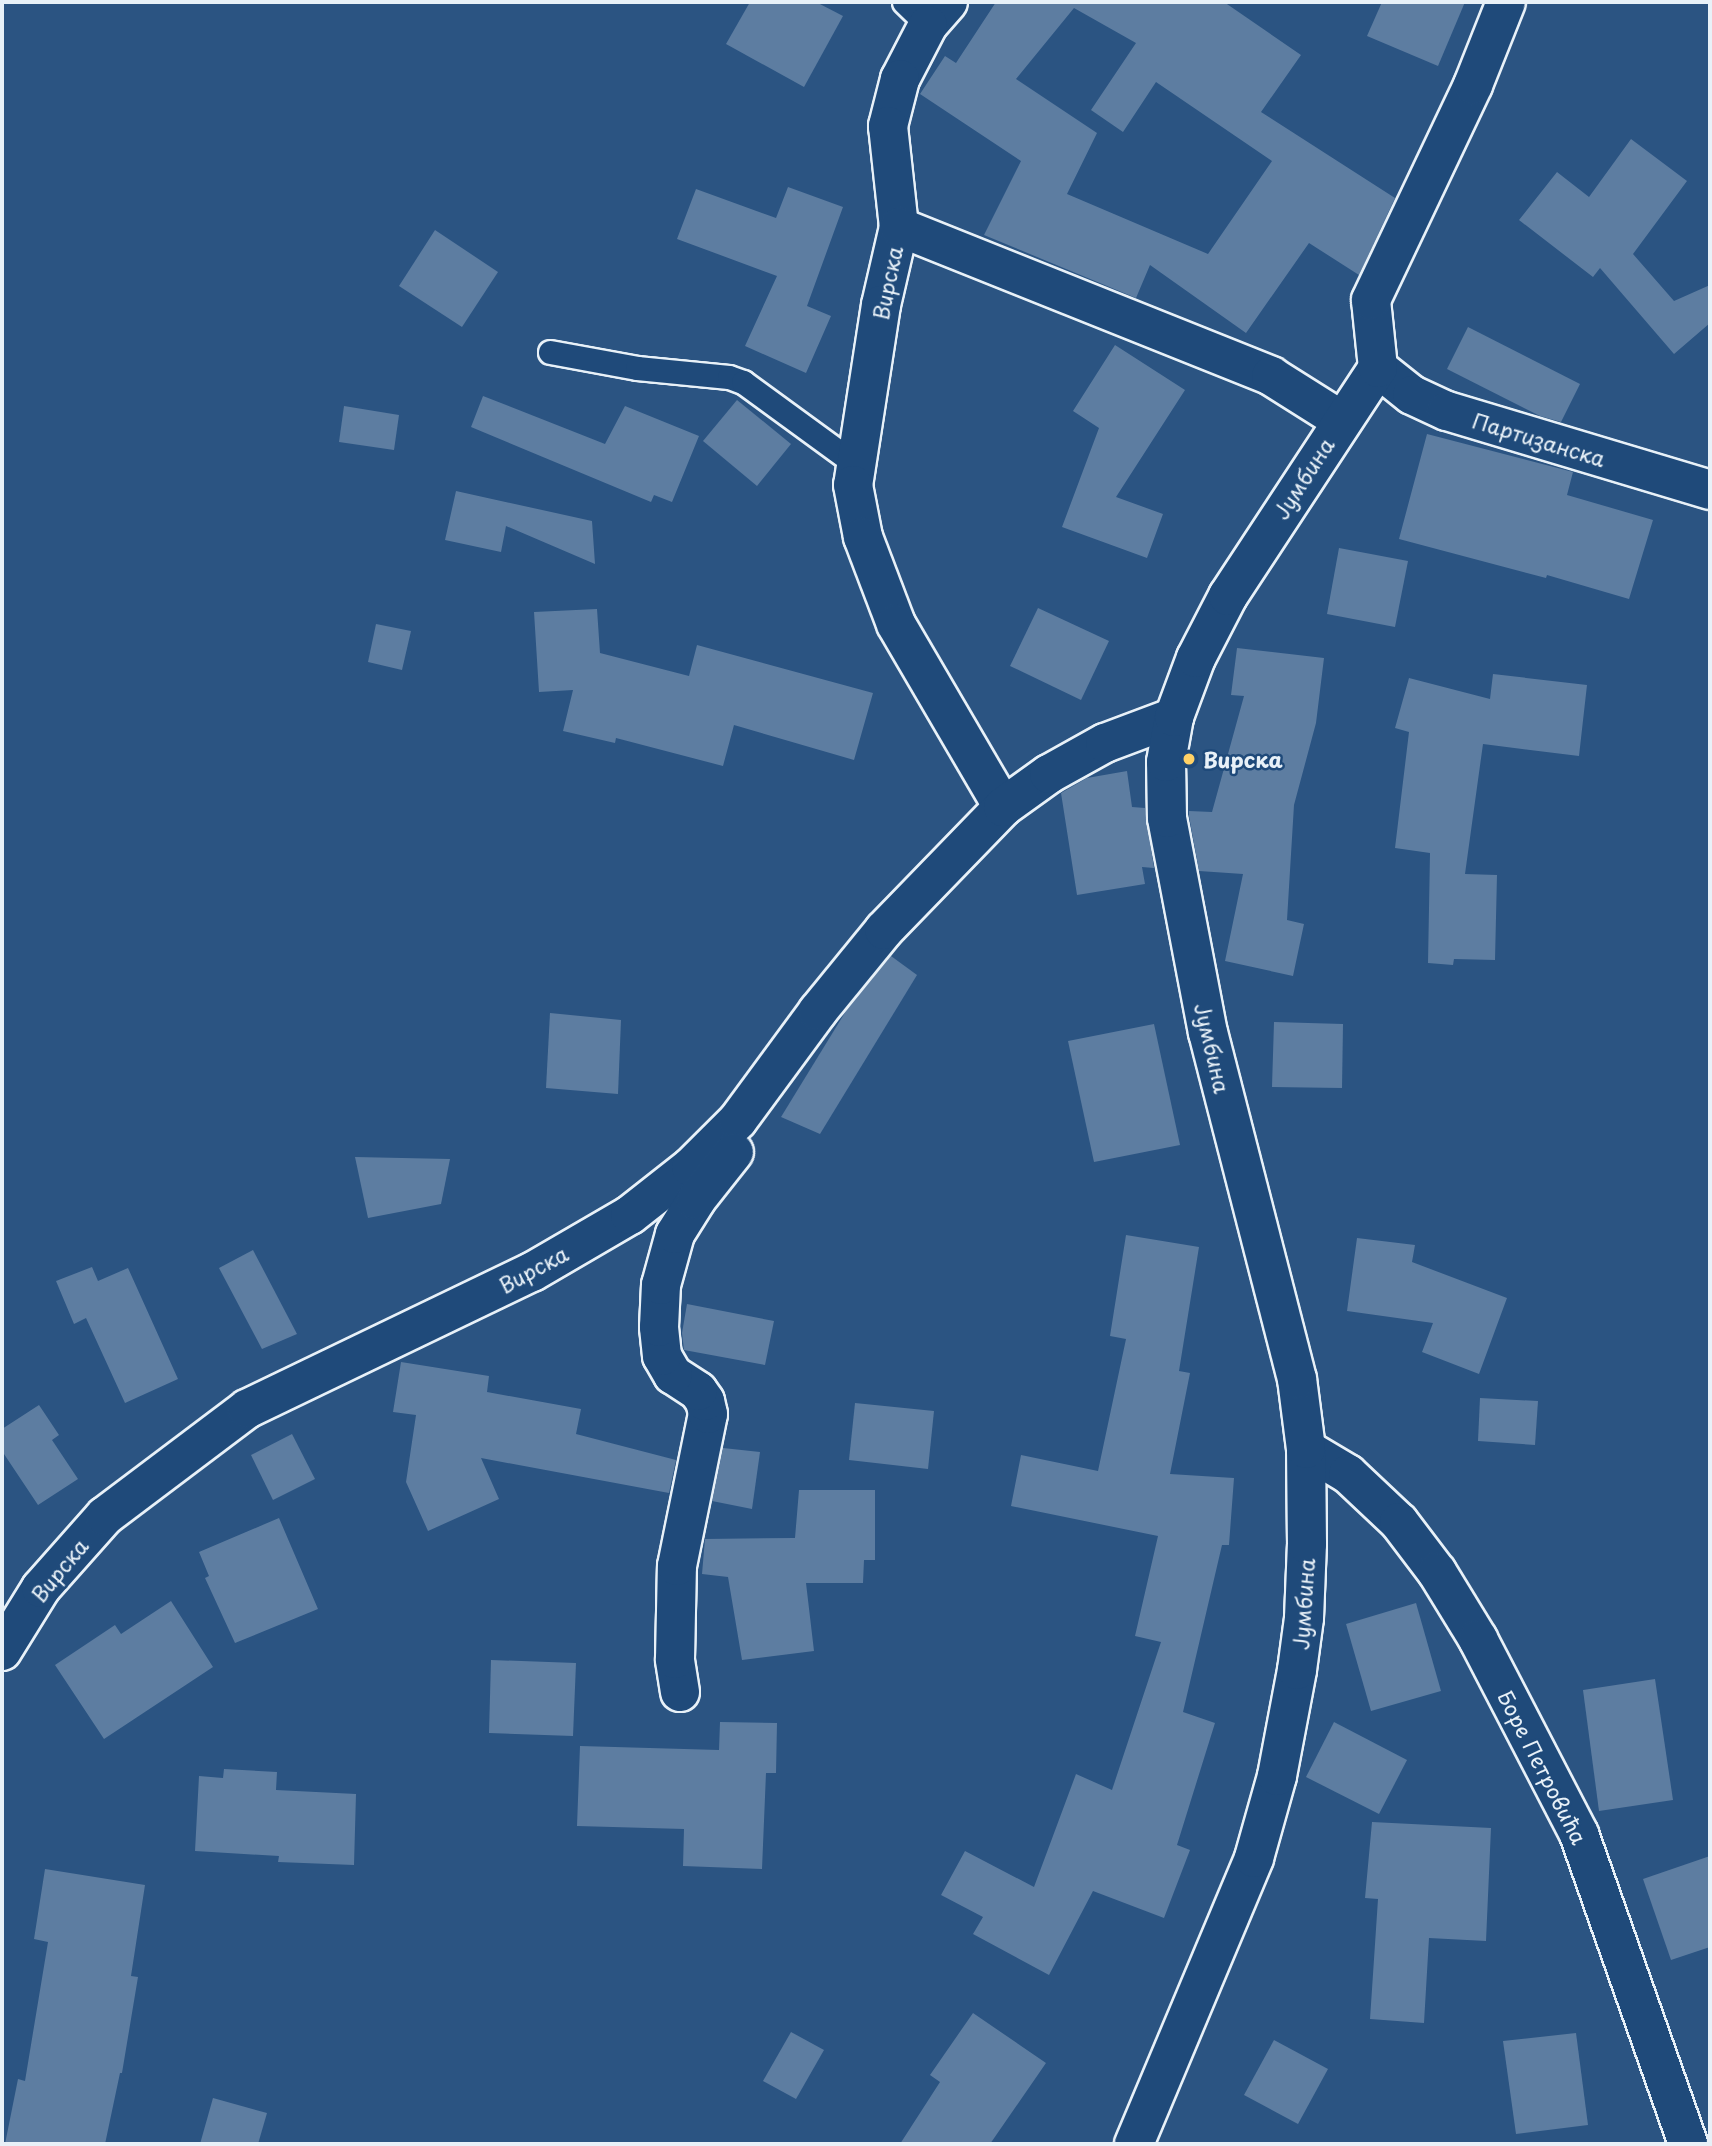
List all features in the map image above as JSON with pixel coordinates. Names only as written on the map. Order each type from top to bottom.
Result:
[{"type":"street","points":[[1378,368],[1371,300],[1473,85],[1506,2]]},
{"type":"street","name":"Вирска","points":[[927,10],[900,79],[888,127],[899,227],[881,305],[854,463],[853,485],[863,537],[896,624],[1003,807]]},
{"type":"street","points":[[899,227],[1271,376],[1341,420]]},
{"type":"street","name":"Јумбина","points":[[1134,2144],[1254,1858],[1277,1776],[1304,1618],[1307,1544],[1306,1450],[1297,1379],[1208,1033],[1167,818],[1166,762],[1174,717],[1196,658],[1228,596],[1341,420],[1378,368]]},
{"type":"street","name":"Партизанска","points":[[1378,368],[1412,396],[1447,411],[1710,490]]},
{"type":"street","name":"Вирска","points":[[2,1651],[41,1588],[105,1516],[247,1409],[532,1272],[630,1215],[691,1167],[738,1120],[818,1012],[884,930],[1003,807],[1049,774],[1105,743],[1174,717]]},
{"type":"street","points":[[680,1692],[675,1659],[677,1566],[708,1414],[705,1401],[698,1391],[673,1374],[662,1356],[659,1327],[661,1285],[675,1234],[696,1200],[734,1152],[740,1139],[738,1120]]},
{"type":"street","name":"Боре Петровића","points":[[1306,1450],[1348,1475],[1399,1522],[1437,1573],[1478,1639],[1579,1834],[1688,2144]]},
{"type":"lane","points":[[550,352],[637,368],[729,377],[743,382],[854,463]]},
{"type":"building","points":[[750,2],[816,2],[843,16],[804,87],[726,44]]},
{"type":"building","points":[[996,2],[1224,2],[1301,55],[1261,112],[1395,198],[1359,275],[1309,243],[1246,333],[1150,265],[1136,298],[984,235],[1021,161],[920,94],[945,56],[956,63]],"holes":[[[1074,8],[1136,43],[1091,110],[1123,132],[1156,82],[1272,161],[1208,254],[1067,194],[1097,133],[1016,79]]]},
{"type":"building","points":[[1382,2],[1465,2],[1438,66],[1367,36]]},
{"type":"building","points":[[1631,139],[1687,181],[1633,254],[1674,301],[1710,285],[1710,323],[1674,354],[1600,268],[1593,277],[1519,220],[1557,172],[1589,197]]},
{"type":"building","points":[[788,187],[843,207],[807,306],[831,316],[806,373],[745,346],[777,276],[677,239],[696,189],[776,218]]},
{"type":"building","points":[[435,230],[498,272],[462,327],[399,286]]},
{"type":"building","points":[[1468,327],[1580,384],[1561,422],[1540,416],[1447,369]]},
{"type":"building","points":[[1115,345],[1185,390],[1116,497],[1163,514],[1147,558],[1062,527],[1099,428],[1073,411]]},
{"type":"building","points":[[483,396],[605,444],[625,406],[699,436],[672,502],[654,495],[651,502],[471,427]]},
{"type":"building","points":[[737,400],[791,444],[757,486],[703,441]]},
{"type":"building","points":[[344,406],[399,415],[394,450],[339,442]]},
{"type":"building","points":[[1427,434],[1573,472],[1567,495],[1653,520],[1629,599],[1547,575],[1546,578],[1399,539]]},
{"type":"building","points":[[456,491],[592,521],[595,564],[506,526],[501,552],[445,540]]},
{"type":"building","points":[[1339,548],[1408,561],[1395,627],[1327,614]]},
{"type":"building","points":[[1038,608],[1109,641],[1081,700],[1010,666]]},
{"type":"building","points":[[597,609],[600,653],[689,676],[697,645],[873,693],[854,760],[734,725],[723,766],[616,738],[615,743],[563,731],[573,690],[539,692],[534,612]]},
{"type":"building","points":[[376,624],[411,631],[402,670],[368,662]]},
{"type":"building","points":[[1237,648],[1324,658],[1316,723],[1294,805],[1287,920],[1304,924],[1293,976],[1225,961],[1243,874],[1199,871],[1189,816],[1189,811],[1212,812],[1244,696],[1231,695]]},
{"type":"building","points":[[1493,674],[1587,685],[1579,756],[1483,744],[1465,874],[1497,875],[1495,960],[1454,959],[1453,965],[1428,963],[1430,853],[1395,848],[1409,732],[1395,728],[1409,678],[1490,699]]},
{"type":"building","points":[[1127,771],[1132,807],[1145,808],[1154,868],[1142,867],[1145,884],[1077,895],[1061,793],[1087,778]]},
{"type":"building","points":[[891,956],[917,975],[820,1134],[781,1117],[846,1011]]},
{"type":"building","points":[[550,1013],[621,1020],[618,1094],[546,1088]]},
{"type":"building","points":[[1274,1022],[1343,1024],[1342,1088],[1272,1087]]},
{"type":"building","points":[[1154,1024],[1180,1145],[1094,1162],[1068,1041]]},
{"type":"building","points":[[355,1157],[450,1159],[441,1204],[368,1218]]},
{"type":"building","points":[[1126,1235],[1199,1247],[1179,1371],[1190,1373],[1170,1474],[1234,1478],[1229,1545],[1222,1545],[1183,1712],[1215,1723],[1177,1845],[1190,1850],[1164,1918],[1093,1891],[1049,1975],[973,1934],[983,1917],[941,1895],[965,1851],[1034,1887],[1076,1774],[1112,1790],[1161,1642],[1135,1636],[1158,1536],[1011,1506],[1021,1455],[1098,1471],[1126,1339],[1110,1336]]},
{"type":"building","points":[[1357,1238],[1415,1245],[1412,1262],[1507,1298],[1479,1374],[1422,1352],[1433,1323],[1347,1311]]},
{"type":"building","points":[[253,1250],[297,1334],[262,1349],[219,1268]]},
{"type":"building","points":[[92,1267],[98,1281],[128,1268],[178,1379],[125,1403],[86,1318],[74,1324],[56,1281]]},
{"type":"building","points":[[687,1304],[774,1321],[765,1365],[684,1350],[682,1333]]},
{"type":"building","points":[[401,1362],[489,1376],[487,1392],[581,1409],[576,1434],[676,1460],[669,1493],[481,1458],[499,1499],[428,1531],[406,1482],[416,1415],[393,1412]]},
{"type":"building","points":[[1480,1398],[1538,1401],[1535,1445],[1478,1441]]},
{"type":"building","points":[[855,1403],[934,1411],[928,1469],[849,1460]]},
{"type":"building","points":[[39,1405],[59,1435],[52,1440],[78,1479],[38,1505],[2,1451],[2,1429]]},
{"type":"building","points":[[292,1434],[315,1479],[273,1500],[251,1455]]},
{"type":"building","points":[[723,1448],[760,1452],[752,1509],[712,1501]]},
{"type":"building","points":[[799,1490],[875,1490],[875,1560],[864,1560],[863,1583],[806,1583],[814,1651],[742,1660],[728,1577],[702,1574],[705,1539],[795,1538]]},
{"type":"building","points":[[279,1518],[318,1609],[235,1643],[205,1578],[209,1576],[199,1552]]},
{"type":"building","points":[[171,1601],[213,1667],[104,1739],[55,1665],[115,1625],[121,1634]]},
{"type":"building","points":[[1416,1603],[1441,1691],[1371,1711],[1346,1624]]},
{"type":"building","points":[[491,1660],[576,1663],[573,1736],[489,1733]]},
{"type":"building","points":[[1655,1679],[1673,1800],[1599,1811],[1583,1690]]},
{"type":"building","points":[[720,1722],[777,1723],[776,1773],[766,1773],[762,1869],[683,1866],[684,1829],[577,1826],[580,1746],[719,1750]]},
{"type":"building","points":[[1334,1722],[1407,1760],[1379,1814],[1306,1777]]},
{"type":"building","points":[[224,1769],[277,1772],[276,1790],[356,1794],[354,1865],[278,1862],[279,1856],[195,1851],[199,1776],[223,1778]]},
{"type":"building","points":[[1372,1822],[1491,1828],[1486,1941],[1429,1938],[1424,2023],[1370,2019],[1378,1899],[1365,1898]]},
{"type":"building","points":[[1710,1856],[1710,1947],[1671,1960],[1643,1879]]},
{"type":"building","points":[[45,1869],[145,1885],[131,1976],[138,1977],[122,2073],[105,2144],[5,2144],[18,2079],[25,2081],[48,1942],[34,1939]]},
{"type":"building","points":[[973,2013],[1046,2063],[990,2144],[900,2144],[940,2082],[930,2075]]},
{"type":"building","points":[[791,2032],[824,2050],[796,2099],[763,2081]]},
{"type":"building","points":[[1576,2033],[1588,2125],[1516,2134],[1503,2041]]},
{"type":"building","points":[[1274,2040],[1328,2069],[1298,2124],[1244,2095]]},
{"type":"building","points":[[213,2098],[267,2113],[258,2144],[200,2144]]},
{"type":"place","name":"Вирска","points":[[1189,759]]}]
